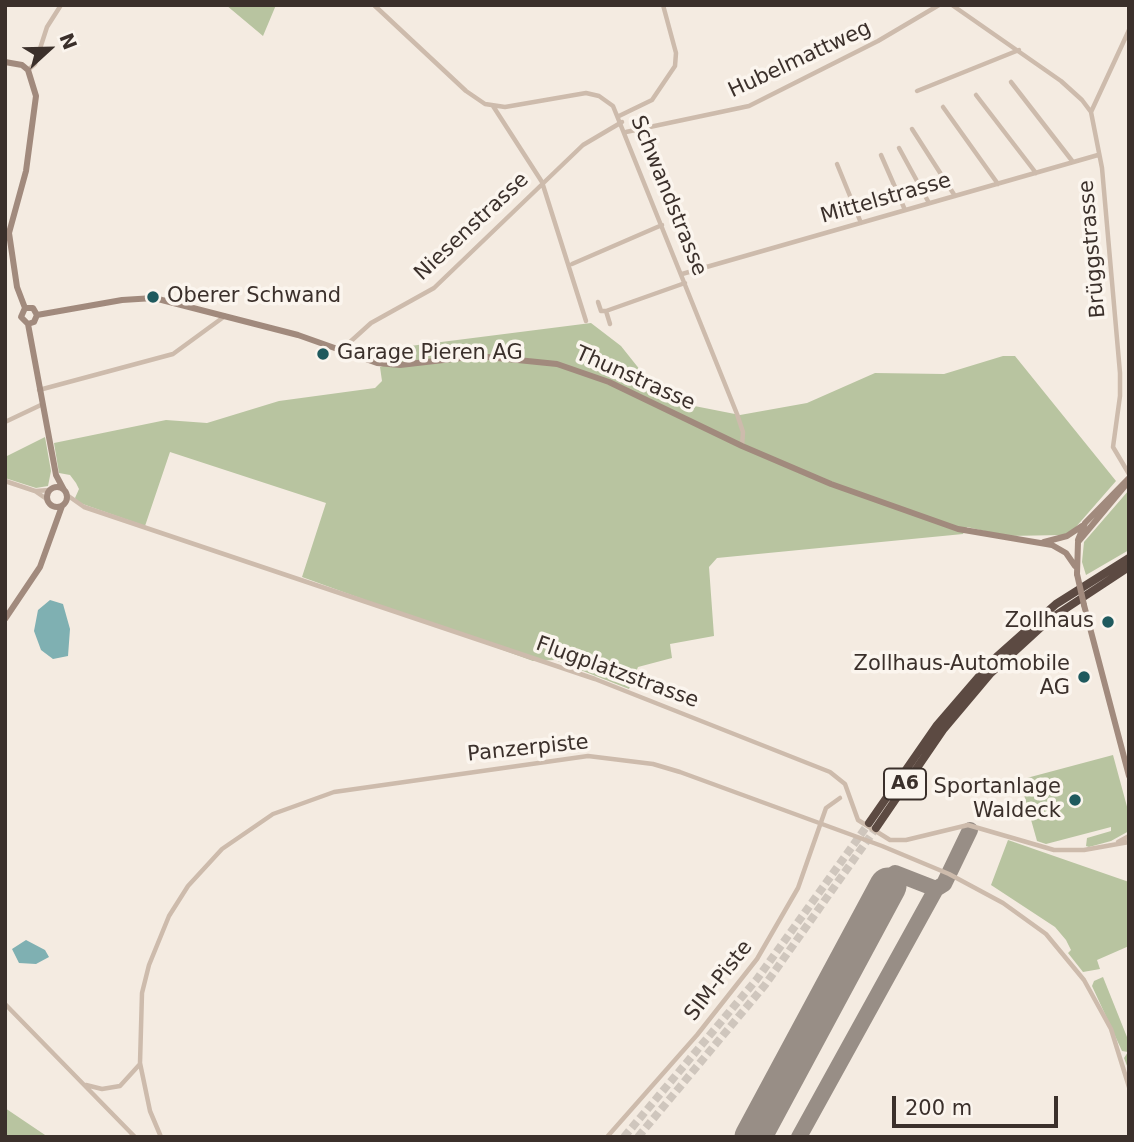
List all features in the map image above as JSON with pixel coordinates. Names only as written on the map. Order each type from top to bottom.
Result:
[{"type":"highway","name":"A6","points":[[1129,558],[1056,604],[993,660],[937,725],[873,826],[943,730],[998,666],[1062,611],[1129,567]]},
{"type":"street","points":[[28,70],[35,64],[50,22],[61,5]]},
{"type":"street","points":[[374,5],[472,96],[493,106],[542,182],[586,321]]},
{"type":"street","name":"Niesenstrasse","points":[[340,351],[363,328],[440,284],[542,182],[588,141],[652,100],[673,72],[676,53],[663,5]]},
{"type":"street","name":"Hubelmattweg","points":[[626,132],[748,106],[878,41],[939,5]]},
{"type":"street","points":[[952,5],[1020,50],[1069,88],[1091,112],[1129,30]]},
{"type":"street","points":[[917,91],[1020,50]]},
{"type":"street","points":[[5,62],[22,65],[28,70],[34,85],[36,109],[26,171],[9,233],[16,287],[25,308],[21,317],[28,324],[56,475],[65,492],[63,505],[55,519],[40,567],[5,619]]},
{"type":"street","points":[[1011,82],[1073,162]]},
{"type":"street","name":"Schwandstrasse","points":[[493,106],[586,93],[605,99],[621,119],[742,428],[742,446]]},
{"type":"street","points":[[976,95],[1037,173]]},
{"type":"street","points":[[943,107],[998,184]]},
{"type":"street","name":"Brüggstrasse","points":[[1091,112],[1102,169],[1120,385],[1113,447],[1129,478]]},
{"type":"street","points":[[912,129],[955,196]]},
{"type":"street","points":[[899,148],[929,203]]},
{"type":"street","points":[[881,155],[905,210]]},
{"type":"street","name":"Mittelstrasse","points":[[682,274],[1098,155]]},
{"type":"street","points":[[837,164],[860,223]]},
{"type":"street","points":[[572,264],[662,225]]},
{"type":"street","points":[[598,302],[601,311],[606,310],[685,283]]},
{"type":"street","name":"Thunstrasse","points":[[37,315],[149,298],[226,315],[389,364],[478,356],[557,364],[609,382],[742,446],[831,484],[939,523],[997,538],[1052,545],[1063,550],[1075,566]]},
{"type":"street","points":[[25,308],[33,308],[37,315],[34,322],[28,324]]},
{"type":"street","points":[[606,310],[610,324]]},
{"type":"street","points":[[39,390],[173,354],[226,315]]},
{"type":"street","points":[[5,422],[43,404]]},
{"type":"street","points":[[55,519],[50,503],[56,475]]},
{"type":"street","points":[[1129,478],[1085,523],[1077,544],[1075,566],[1129,776]]},
{"type":"street","points":[[1077,544],[1129,478]]},
{"type":"street","points":[[5,481],[35,491],[50,503],[63,505]]},
{"type":"street","points":[[35,491],[52,489],[65,492]]},
{"type":"street","name":"Flugplatzstrasse","points":[[65,492],[78,505]]},
{"type":"street","name":"Flugplatzstrasse","points":[[63,505],[78,505],[595,679],[830,772],[845,784],[858,820],[885,837]]},
{"type":"street","name":"Thunstrasse","points":[[1042,542],[1060,539],[1085,523]]},
{"type":"street","points":[[1060,539],[1077,544]]},
{"type":"street","name":"Thunstrasse","points":[[1052,545],[1077,544]]},
{"type":"street","name":"Panzerpiste","points":[[161,1137],[150,1111],[140,1063],[140,1013],[149,965],[178,900],[209,862],[234,839],[273,814],[307,800],[368,786],[568,758],[596,757],[665,767],[881,846],[986,893],[1046,934],[1075,967],[1097,1000],[1114,1038],[1129,1087]]},
{"type":"street","name":"SIM-Piste","points":[[607,1137],[697,1035],[757,959],[790,905],[828,804],[839,798]]},
{"type":"street","points":[[881,846],[885,837],[906,840],[968,825],[1049,850],[1080,851],[1129,842]]},
{"type":"street","points":[[1118,843],[1129,836]]},
{"type":"street","points":[[5,1004],[135,1137]]},
{"type":"street","points":[[83,1083],[102,1089],[120,1086],[140,1063]]},
{"type":"green space","points":[[226,5],[276,5],[263,36]]},
{"type":"green space","points":[[591,323],[621,346],[664,400],[740,415],[807,403],[875,373],[944,374],[1003,356],[1015,356],[1116,481],[1075,528],[1064,535],[1007,536],[967,527],[963,534],[717,558],[709,567],[714,636],[670,644],[672,658],[638,667],[629,689],[555,660],[533,661],[302,577],[326,503],[170,452],[145,526],[77,502],[75,498],[79,489],[76,483],[70,475],[59,473],[54,443],[166,420],[207,423],[279,401],[375,388],[382,381],[380,367],[386,365],[402,347]]},
{"type":"green space","points":[[45,437],[51,471],[48,486],[36,488],[5,478],[5,457]]},
{"type":"green space","points":[[1129,490],[1129,550],[1086,575],[1082,562],[1084,542]]},
{"type":"green space","name":"Sportanlage Waldeck","points":[[1113,755],[1129,814],[1129,831],[1111,841],[1089,847],[1086,846],[1087,838],[1111,831],[1111,827],[1046,844],[1037,841],[1021,784],[1023,779]]},
{"type":"green space","points":[[1008,840],[1129,882],[1129,946],[1097,960],[1100,969],[1083,972],[1068,953],[1071,950],[1066,940],[1055,927],[991,885]]},
{"type":"green space","points":[[1103,977],[1129,1042],[1129,1071],[1124,1058],[1128,1052],[1122,1051],[1092,986],[1094,981]]},
{"type":"green space","points":[[5,1108],[48,1137],[5,1137]]},
{"type":"water","points":[[50,600],[63,604],[70,629],[68,656],[53,659],[41,650],[34,631],[38,610]]},
{"type":"water","points":[[26,940],[45,950],[49,957],[36,964],[19,963],[12,949]]},
{"type":"taxiway","points":[[799,1137],[936,889],[944,884],[970,830]]},
{"type":"taxiway","points":[[888,886],[895,873],[936,889]]},
{"type":"runway","points":[[753,1137],[888,886]]},
{"type":"tunnel","points":[[624,1137],[757,979],[869,823]]},
{"type":"tunnel","points":[[638,1137],[765,985],[876,828]]},
{"type":"place","name":"Oberer Schwand","points":[[153,297]]},
{"type":"place","name":"Garage Pieren AG","points":[[323,354]]},
{"type":"place","name":"Zollhaus","points":[[1108,622]]},
{"type":"place","name":"Zollhaus-Automobile AG","points":[[1084,677]]},
{"type":"place","name":"Sportanlage Waldeck","points":[[1075,800]]}]
